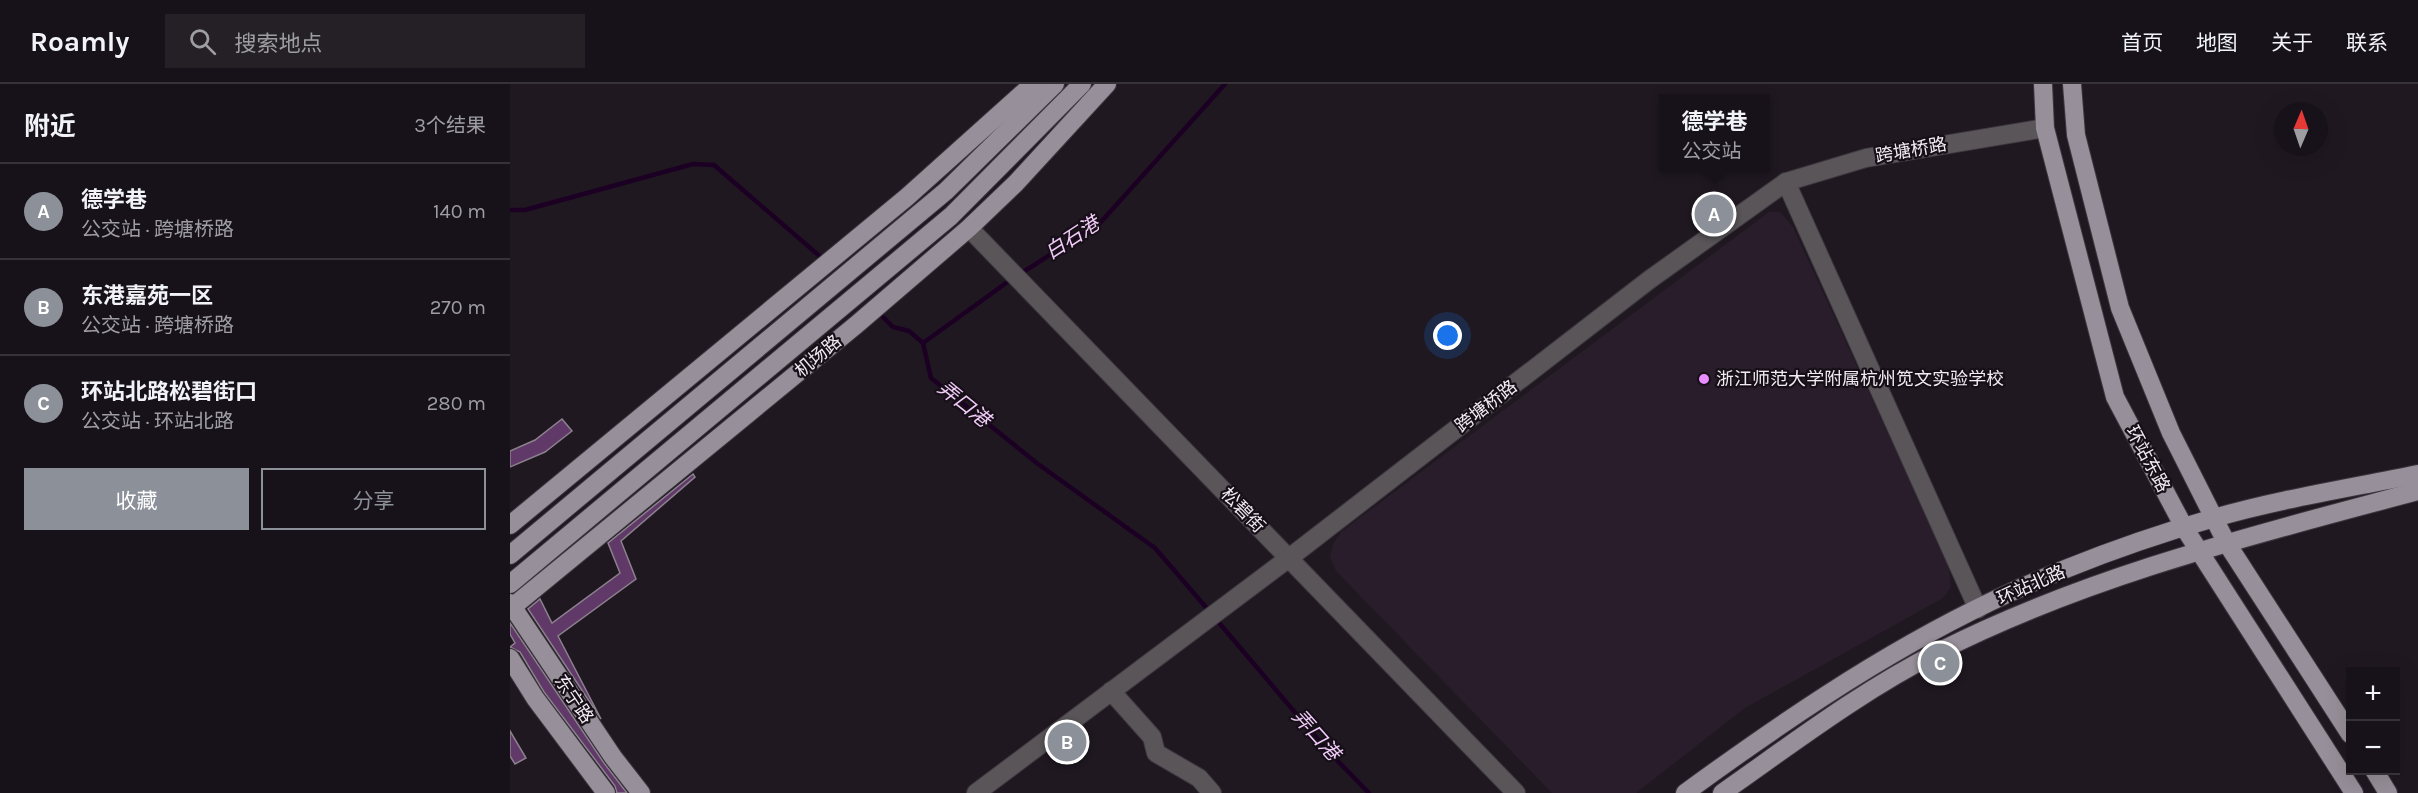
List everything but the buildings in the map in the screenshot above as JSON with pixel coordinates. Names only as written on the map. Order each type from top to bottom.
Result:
[{"type":"main road","points":[[510,525],[907,197],[1033,84]]},
{"type":"main road","points":[[510,555],[946,191],[1055,84]]},
{"type":"main road","name":"机场路","points":[[510,584],[951,216],[1082,84]]},
{"type":"main road","name":"机场路","points":[[511,606],[856,325],[969,228],[1016,183],[1107,84]]},
{"type":"main road","name":"环站东路","points":[[2043,84],[2045,128],[2115,397],[2185,528],[2354,793]]},
{"type":"main road","name":"环站东路","points":[[2072,84],[2076,135],[2120,308],[2171,433],[2226,542],[2346,728]]},
{"type":"main road","points":[[907,197],[917,214]]},
{"type":"main road","points":[[670,394],[684,411]]},
{"type":"main road","name":"环站北路","points":[[1685,793],[1786,720],[1865,671],[1978,609],[2067,568],[2214,518],[2418,474]]},
{"type":"main road","name":"环站北路","points":[[1722,793],[1841,709],[1936,652],[2023,611],[2107,579],[2226,542],[2418,491]]},
{"type":"main road","name":"东宁路","points":[[511,606],[613,757],[641,793]]},
{"type":"main road","name":"东宁路","points":[[510,658],[535,698],[606,793]]},
{"type":"main road","points":[[2377,775],[2388,793]]},
{"type":"street","name":"跨塘桥路","points":[[976,793],[1289,558],[1649,280],[1786,182],[1866,158],[2045,128]]},
{"type":"street","points":[[1786,182],[1978,609]]},
{"type":"street","name":"松碧街","points":[[969,228],[1516,793]]},
{"type":"street","points":[[1111,691],[1152,737],[1156,753],[1199,778],[1212,793]]},
{"type":"shaded area","name":"浙江师范大学附属杭州笕文实验学校","points":[[1769,212],[1780,212],[1793,227],[1949,566],[1951,587],[1943,598],[1745,708],[1636,793],[1552,793],[1336,571],[1330,557],[1333,544],[1342,531]]},
{"type":"waterway","name":"白石港","points":[[1020,274],[1100,223],[1225,84]]},
{"type":"waterway","name":"弄口港","points":[[510,210],[525,210],[693,164],[714,165],[823,259]]},
{"type":"waterway","name":"白石港","points":[[923,343],[1013,278]]},
{"type":"waterway","name":"弄口港","points":[[879,313],[893,327],[909,331],[923,343],[931,378],[1038,464],[1155,548],[1210,612]]},
{"type":"waterway","name":"弄口港","points":[[1215,618],[1326,749],[1369,793]]},
{"type":"place","name":"德学巷","points":[[1714,214]]},
{"type":"place","name":"浙江师范大学附属杭州笕文实验学校","points":[[1704,379]]},
{"type":"place","name":"环站北路松碧街口","points":[[1940,663]]},
{"type":"place","name":"东港嘉苑一区","points":[[1067,742]]}]
